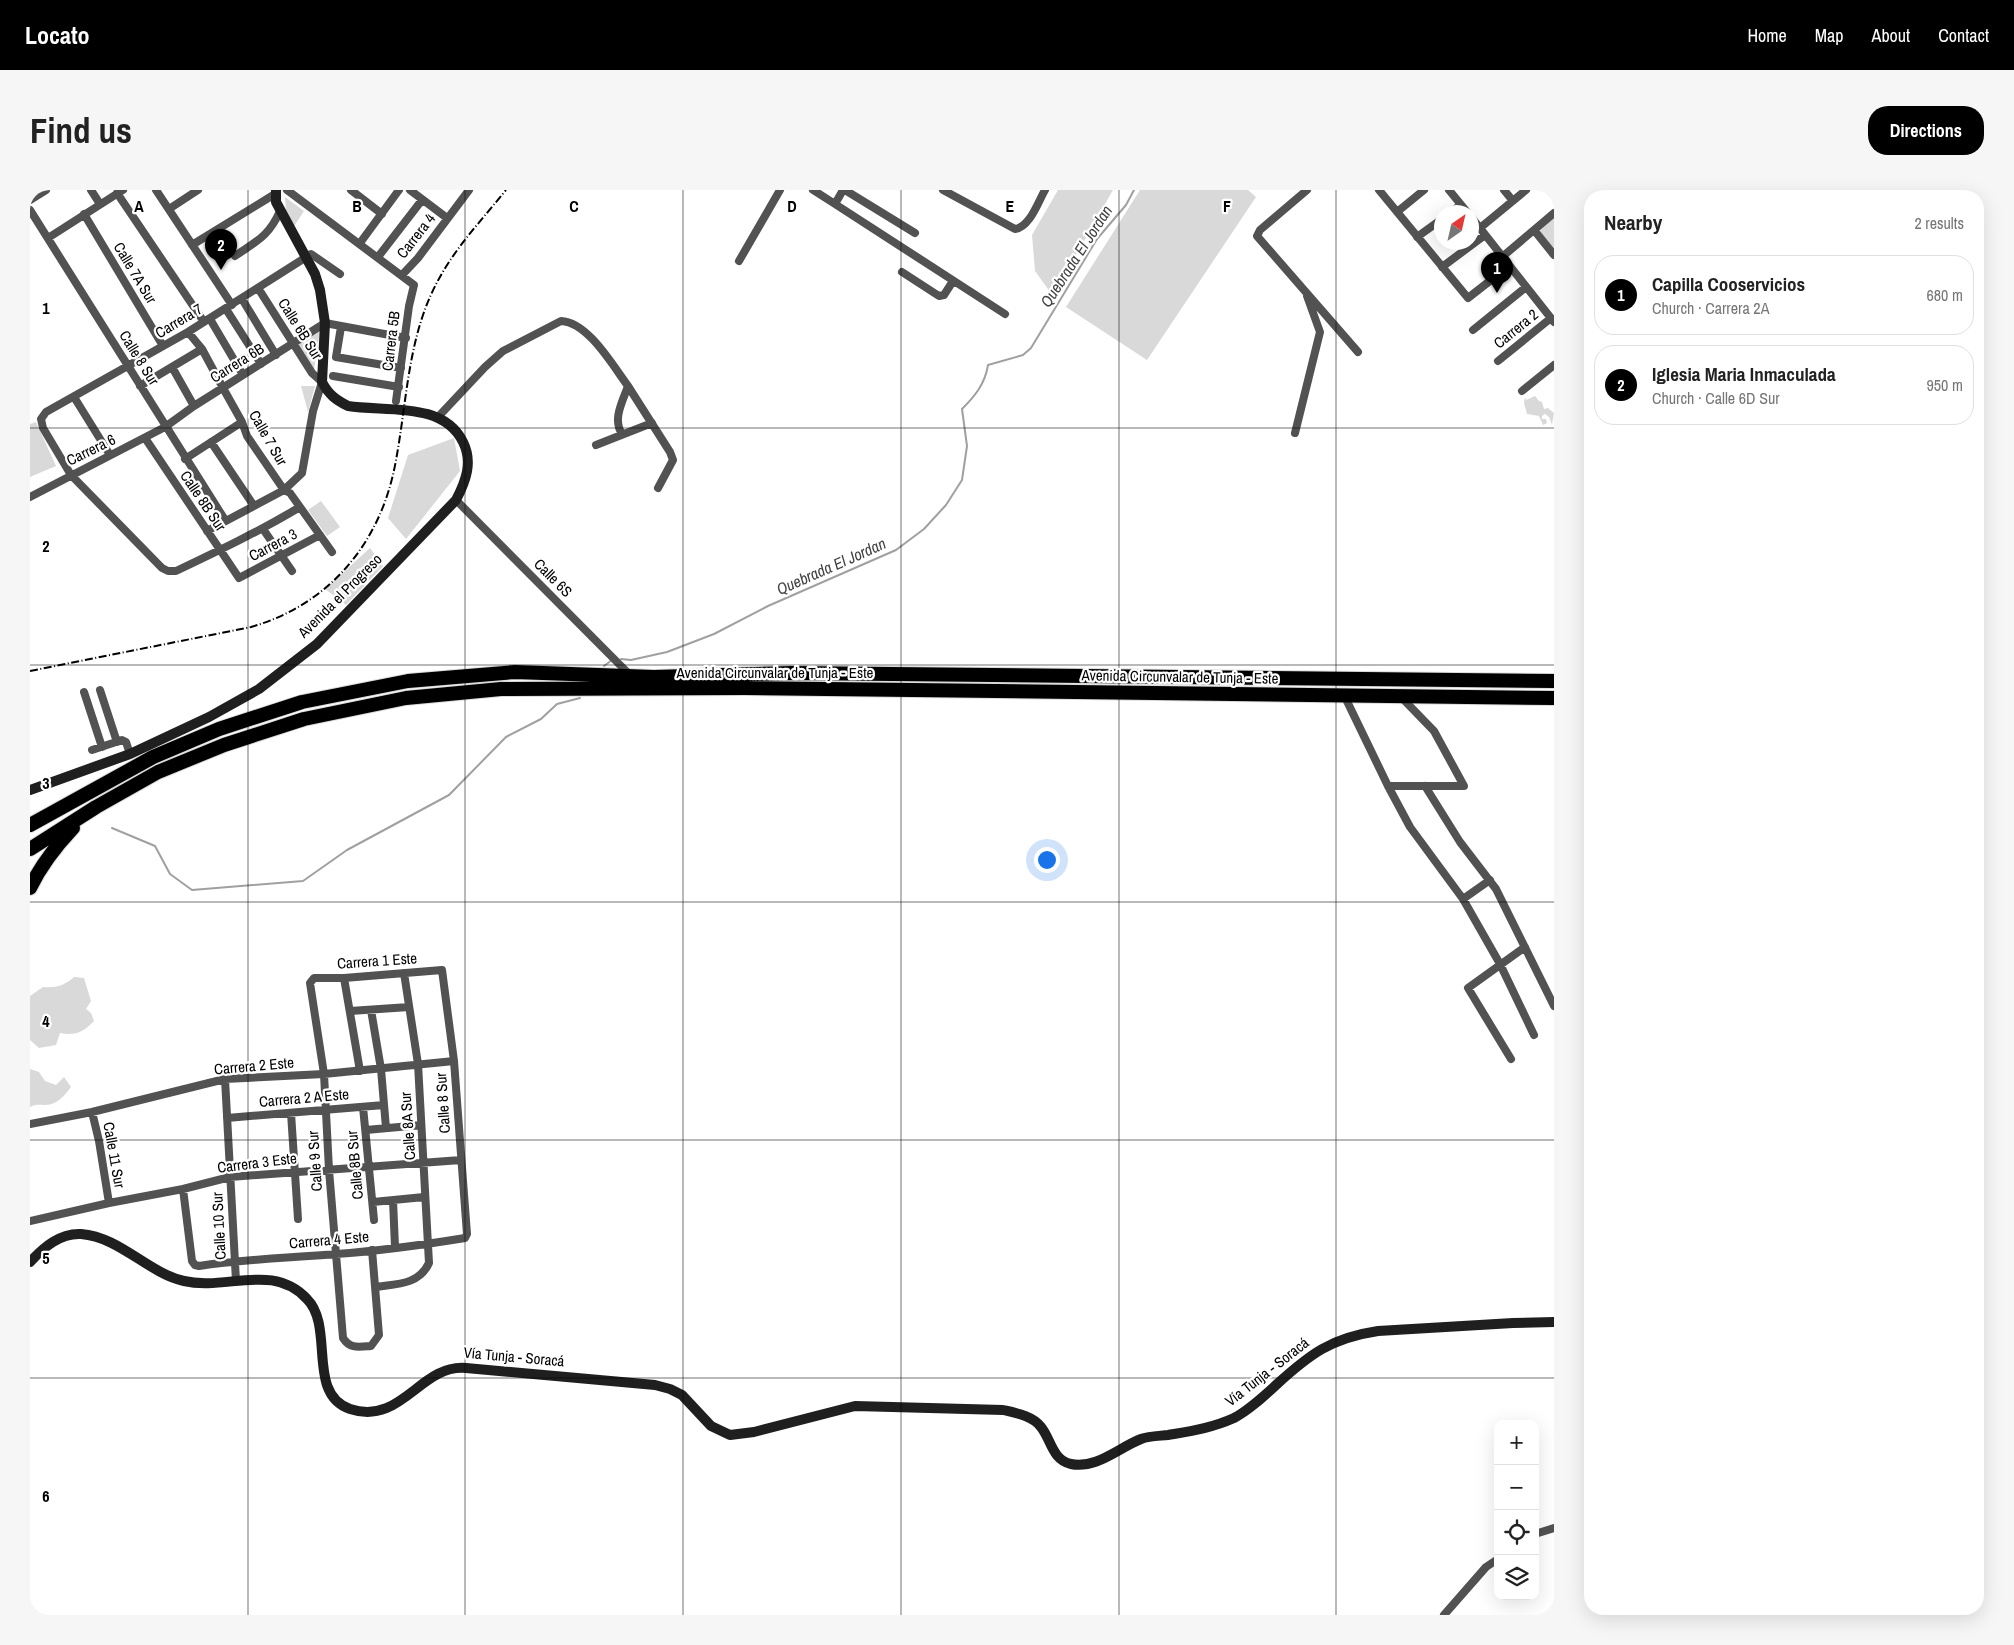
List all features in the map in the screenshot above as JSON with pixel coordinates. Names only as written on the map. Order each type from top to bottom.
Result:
[{"type":"highway","name":"Avenida Circunvalar de Tunja - Este","points":[[30,825],[153,757],[219,729],[302,702],[408,681],[515,672],[654,677],[792,673],[1554,681]]},
{"type":"highway","name":"Avenida Circunvalar de Tunja - Este","points":[[30,849],[96,807],[158,772],[224,745],[304,720],[406,698],[502,689],[643,688],[1554,698]]},
{"type":"highway","points":[[30,888],[54,848],[74,826],[96,807]]},
{"type":"main road","points":[[276,192],[276,202],[280,211],[315,274],[320,290],[325,323],[322,382]]},
{"type":"main road","name":"Avenida el Progreso","points":[[30,790],[130,754],[209,717],[259,689],[317,644],[456,500],[468,473],[468,461],[466,448],[460,436],[449,424],[438,417],[425,414],[348,406],[330,395],[322,382]]},
{"type":"main road","name":"Vía Tunja - Soracá","points":[[30,1262],[46,1246],[56,1240],[68,1235],[82,1234],[115,1246],[165,1274],[185,1282],[236,1282],[271,1279],[283,1282],[295,1288],[308,1299],[315,1309],[319,1323],[325,1378],[330,1393],[343,1405],[362,1412],[386,1410],[399,1403],[439,1374],[457,1367],[655,1385],[670,1389],[691,1403],[711,1426],[730,1435],[754,1432],[855,1406],[1003,1410],[1023,1415],[1040,1425],[1057,1457],[1068,1463],[1080,1465],[1094,1463],[1143,1439],[1211,1428],[1236,1416],[1317,1351],[1346,1337],[1378,1331],[1554,1322]]},
{"type":"street","points":[[30,200],[46,190]]},
{"type":"street","points":[[91,190],[100,204]]},
{"type":"street","points":[[156,190],[192,245],[261,364]]},
{"type":"street","points":[[169,209],[198,190]]},
{"type":"street","points":[[287,190],[402,275]]},
{"type":"street","points":[[351,190],[382,214]]},
{"type":"street","points":[[360,243],[399,190]]},
{"type":"street","points":[[410,190],[447,218]]},
{"type":"street","name":"Carrera 4","points":[[402,275],[418,258],[468,190]]},
{"type":"street","points":[[739,261],[780,190]]},
{"type":"street","points":[[813,190],[1005,314]]},
{"type":"street","points":[[835,204],[844,190],[915,233]]},
{"type":"street","points":[[943,190],[1015,229],[1022,227],[1045,190]]},
{"type":"street","points":[[1307,190],[1258,233],[1257,236],[1358,352]]},
{"type":"street","points":[[1379,190],[1468,298],[1509,266]]},
{"type":"street","points":[[1396,212],[1424,190]]},
{"type":"street","points":[[1449,190],[1461,205]]},
{"type":"street","points":[[1504,190],[1513,201]]},
{"type":"street","points":[[1442,267],[1526,190]]},
{"type":"street","points":[[48,238],[120,192],[243,375]]},
{"type":"street","points":[[192,245],[276,192]]},
{"type":"street","points":[[378,257],[422,200]]},
{"type":"street","name":"Calle 8 Sur","points":[[30,210],[225,520]]},
{"type":"street","points":[[235,256],[266,235],[273,226],[280,211]]},
{"type":"street","name":"Calle 7A Sur","points":[[84,214],[163,346]]},
{"type":"street","points":[[1502,257],[1554,214]]},
{"type":"street","points":[[1417,237],[1434,225]]},
{"type":"street","points":[[1479,228],[1552,320]]},
{"type":"street","points":[[1534,230],[1554,255]]},
{"type":"street","points":[[304,257],[311,254],[340,274]]},
{"type":"street","name":"Carrera 7","points":[[71,475],[43,428],[41,420],[46,412],[188,332],[242,299],[304,257]]},
{"type":"street","points":[[902,272],[936,295],[944,295],[953,281]]},
{"type":"street","name":"Carrera 5B","points":[[396,401],[409,306],[414,285],[402,275]]},
{"type":"street","points":[[1472,330],[1526,287]]},
{"type":"street","name":"Calle 6B Sur","points":[[258,288],[312,372],[322,382]]},
{"type":"street","points":[[1295,433],[1320,332],[1306,292]]},
{"type":"street","points":[[242,299],[276,355]]},
{"type":"street","name":"Carrera 2","points":[[1498,361],[1552,320]]},
{"type":"street","points":[[438,417],[503,351],[562,321],[570,321],[580,327],[595,343],[628,386],[670,452],[673,460],[658,488]]},
{"type":"street","points":[[325,323],[406,338]]},
{"type":"street","name":"Carrera 6B","points":[[165,427],[194,406],[325,323]]},
{"type":"street","points":[[341,327],[336,357],[401,368]]},
{"type":"street","name":"Calle 7 Sur","points":[[188,332],[202,349],[242,422],[247,436],[284,490],[290,493],[332,552]]},
{"type":"street","points":[[140,386],[202,349]]},
{"type":"street","points":[[1522,391],[1554,365]]},
{"type":"street","points":[[172,368],[194,406]]},
{"type":"street","points":[[333,376],[398,387]]},
{"type":"street","points":[[207,531],[284,490],[302,473],[313,411],[322,382]]},
{"type":"street","points":[[622,434],[616,421],[628,386]]},
{"type":"street","points":[[74,397],[110,455]]},
{"type":"street","points":[[185,459],[242,422]]},
{"type":"street","points":[[596,445],[652,422]]},
{"type":"street","name":"Carrera 6","points":[[30,497],[165,427]]},
{"type":"street","name":"Calle 8B Sur","points":[[145,438],[239,578]]},
{"type":"street","points":[[211,442],[254,506]]},
{"type":"street","points":[[71,475],[162,568],[168,571],[176,571],[220,550],[263,529],[300,507]]},
{"type":"street","name":"Calle 6S","points":[[456,500],[630,675]]},
{"type":"street","points":[[263,529],[292,571]]},
{"type":"street","name":"Carrera 3","points":[[239,578],[282,557],[320,535]]},
{"type":"street","points":[[100,690],[117,742]]},
{"type":"street","points":[[84,692],[102,747]]},
{"type":"street","points":[[1344,696],[1410,827],[1463,898],[1500,964],[1534,1035]]},
{"type":"street","points":[[1388,786],[1464,786],[1434,731],[1401,696]]},
{"type":"street","points":[[92,750],[122,740],[126,742],[130,754]]},
{"type":"street","points":[[1425,786],[1460,842],[1490,880],[1554,1006]]},
{"type":"street","points":[[1463,898],[1490,880]]},
{"type":"street","points":[[1511,1059],[1468,988],[1525,946]]},
{"type":"street","name":"Calle 8 Sur","points":[[442,970],[454,1061],[467,1234]]},
{"type":"street","name":"Carrera 1 Este","points":[[314,978],[344,978],[442,970]]},
{"type":"street","name":"Calle 8A Sur","points":[[376,1287],[408,1283],[420,1274],[429,1263],[418,1064],[404,974]]},
{"type":"street","name":"Calle 9 Sur","points":[[314,978],[309,986],[324,1074],[329,1170],[343,1338],[353,1348],[371,1346],[379,1335],[376,1287]]},
{"type":"street","points":[[344,978],[360,1071]]},
{"type":"street","points":[[350,1011],[409,1007]]},
{"type":"street","points":[[371,1010],[381,1069],[386,1128]]},
{"type":"street","name":"Carrera 2 Este","points":[[30,1124],[92,1112],[225,1079],[324,1074],[454,1061]]},
{"type":"street","name":"Calle 10 Sur","points":[[225,1079],[236,1282]]},
{"type":"street","name":"Carrera 2 A Este","points":[[227,1118],[384,1105]]},
{"type":"street","name":"Calle 8B Sur","points":[[363,1107],[374,1220]]},
{"type":"street","name":"Calle 11 Sur","points":[[92,1112],[109,1203]]},
{"type":"street","points":[[291,1113],[298,1219]]},
{"type":"street","points":[[366,1130],[421,1125]]},
{"type":"street","name":"Carrera 3 Este","points":[[30,1221],[109,1203],[183,1190],[230,1178],[296,1171],[461,1160]]},
{"type":"street","points":[[183,1190],[192,1261],[195,1265],[199,1266],[198,1283]]},
{"type":"street","points":[[373,1202],[424,1198]]},
{"type":"street","points":[[393,1200],[396,1247]]},
{"type":"street","name":"Carrera 4 Este","points":[[199,1266],[235,1261],[336,1254],[428,1244],[465,1238],[467,1234]]},
{"type":"street","points":[[372,1250],[376,1287]]},
{"type":"street","points":[[1539,1533],[1554,1528]]},
{"type":"street","points":[[1444,1615],[1486,1567],[1494,1562]]},
{"type":"shaded area","points":[[1058,190],[1113,190],[1053,296],[1035,271],[1032,235]]},
{"type":"shaded area","points":[[1140,190],[1248,190],[1256,197],[1147,360],[1066,307]]},
{"type":"shaded area","points":[[285,197],[304,211],[293,228],[286,211]]},
{"type":"shaded area","points":[[1554,213],[1554,252],[1535,229]]},
{"type":"shaded area","points":[[320,330],[314,370],[298,345]]},
{"type":"shaded area","points":[[301,386],[315,386],[308,412]]},
{"type":"shaded area","points":[[1535,396],[1542,402],[1544,409],[1548,408],[1554,413],[1552,425],[1549,417],[1545,414],[1542,416],[1542,419],[1546,419],[1547,423],[1543,425],[1539,416],[1527,414],[1524,403],[1525,397],[1526,400]]},
{"type":"shaded area","points":[[36,422],[56,466],[30,477],[30,424]]},
{"type":"shaded area","points":[[454,438],[460,471],[406,539],[388,518],[408,455]]},
{"type":"shaded area","points":[[321,501],[340,527],[327,536],[308,510]]},
{"type":"shaded area","points":[[370,548],[383,566],[346,605],[325,589]]},
{"type":"shaded area","points":[[74,977],[84,978],[91,1001],[86,1009],[91,1013],[94,1021],[79,1032],[71,1034],[60,1033],[56,1045],[39,1048],[30,1040],[30,996],[43,987],[60,986]]},
{"type":"shaded area","points":[[30,1069],[39,1072],[45,1081],[56,1085],[64,1077],[71,1087],[63,1096],[50,1105],[30,1107]]},
{"type":"waterway","name":"Quebrada El Jordan","points":[[621,659],[631,660],[667,652],[714,634],[768,606],[896,550],[924,529],[946,505],[962,480],[967,446],[962,409],[979,389],[988,365],[1023,355],[1031,348],[1097,239],[1126,205],[1134,190]]},
{"type":"waterway","points":[[604,666],[612,660]]},
{"type":"waterway","points":[[112,828],[155,846],[170,874],[192,890],[303,881],[347,850],[449,795],[506,737],[541,719],[557,704],[580,698]]},
{"type":"railway","points":[[30,671],[251,627],[280,617],[305,603],[328,585],[348,565],[365,542],[379,517],[389,489],[396,460],[413,351],[430,296],[448,263],[506,190]]},
{"type":"place","name":"Iglesia Maria Inmaculada","points":[[221,270]]},
{"type":"place","name":"Capilla Cooservicios","points":[[1497,293]]}]
